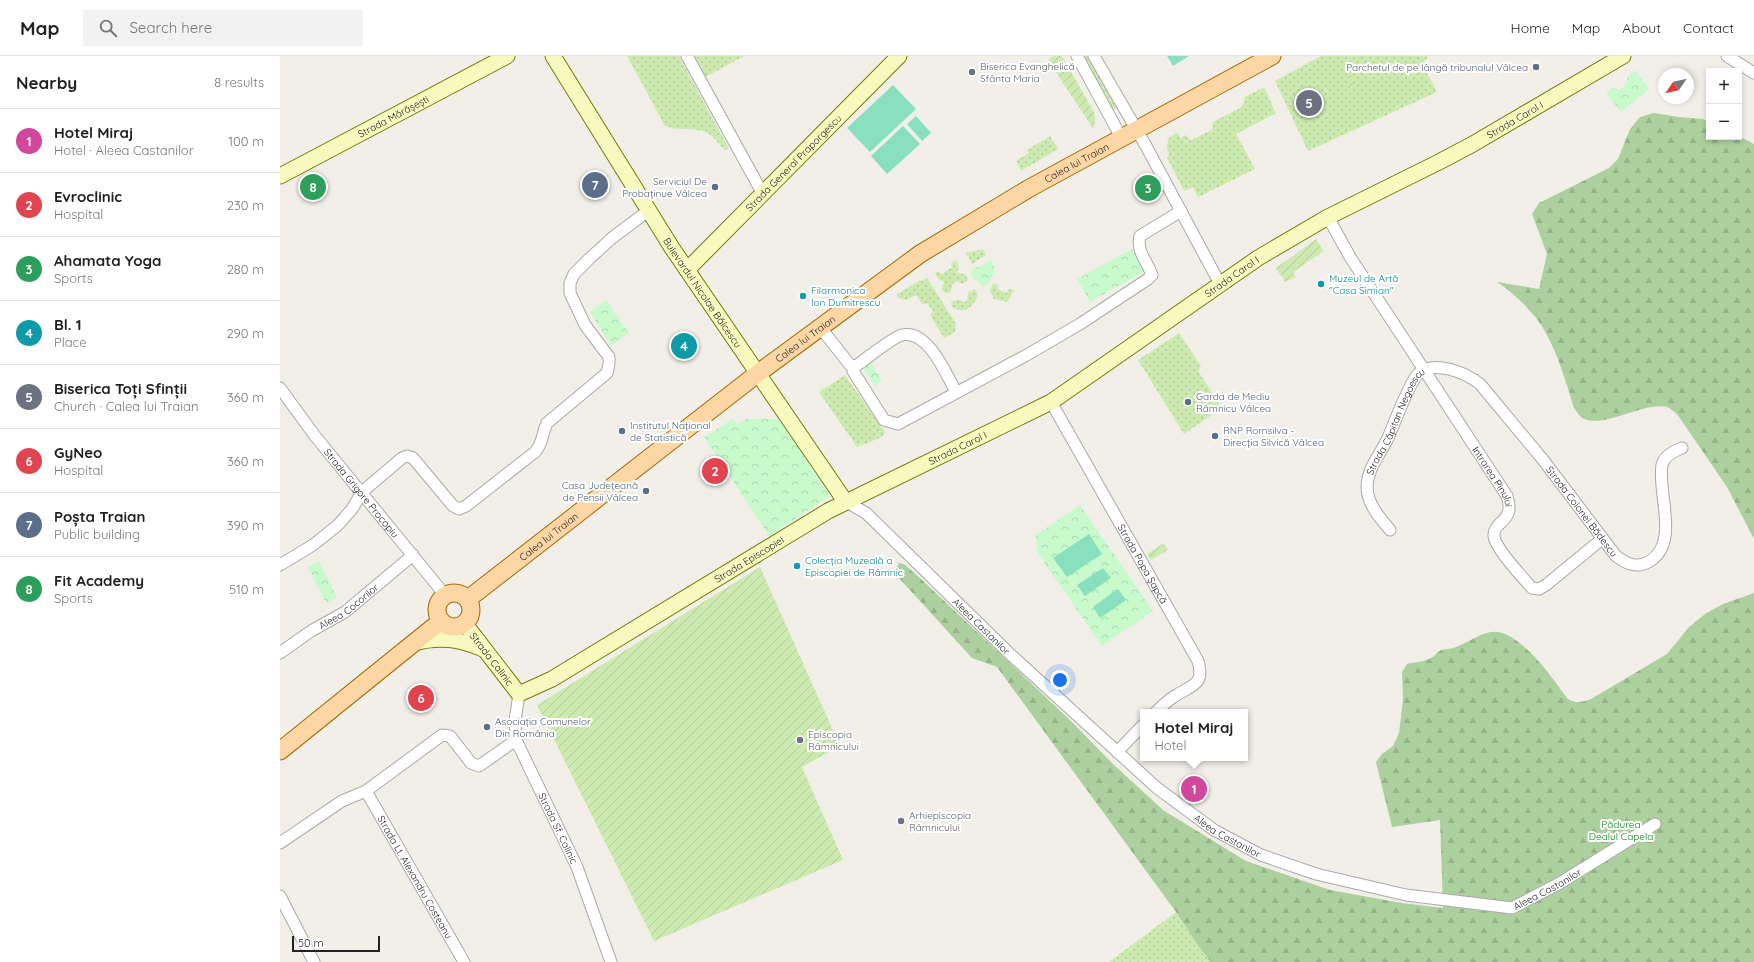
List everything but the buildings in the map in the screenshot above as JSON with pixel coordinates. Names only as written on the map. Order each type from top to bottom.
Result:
[{"type":"main road","name":"Calea lui Traian","points":[[468,599],[757,374],[899,268],[939,241],[1021,192],[1272,56]]},
{"type":"main road","points":[[455,593],[468,599],[471,615],[465,624],[455,628],[445,625],[441,621],[437,610],[440,599],[445,595],[455,593]]},
{"type":"main road","points":[[280,751],[441,621]]},
{"type":"street","name":"Strada Mărășești","points":[[280,176],[507,56]]},
{"type":"street","name":"Bulevardul Nicolae Bălcescu","points":[[553,56],[648,211],[757,374]]},
{"type":"street","points":[[687,56],[763,194]]},
{"type":"street","name":"Strada General Praporgescu","points":[[687,270],[899,56]]},
{"type":"street","points":[[1077,56],[1181,211],[1220,284]]},
{"type":"street","points":[[1094,56],[1128,133]]},
{"type":"street","name":"Strada Carol I","points":[[845,501],[982,437],[1051,402],[1220,284],[1275,248],[1328,216],[1446,158],[1623,56]]},
{"type":"street","points":[[1727,56],[1754,73]]},
{"type":"street","points":[[280,565],[313,545],[338,525],[352,509],[362,492],[396,462],[407,456],[413,458],[453,506],[459,509],[466,506],[535,452],[539,448],[542,432],[547,423],[607,373],[610,364],[609,357],[585,325],[570,293],[570,283],[574,274],[612,238],[648,211]]},
{"type":"street","points":[[853,371],[884,420],[890,423],[898,424],[1080,324],[1148,279],[1152,275],[1140,251],[1138,244],[1140,236],[1181,211]]},
{"type":"street","name":"Strada Căpitan Negoescu","points":[[1328,216],[1350,257],[1425,370],[1415,377],[1386,443],[1370,468],[1368,480],[1369,498],[1372,507],[1390,530]]},
{"type":"street","points":[[820,327],[850,365],[856,366],[901,335],[911,334],[929,346],[956,392]]},
{"type":"street","name":"Strada Colonel Bădescu","points":[[1425,370],[1446,369],[1458,371],[1469,376],[1480,384],[1562,483],[1616,556],[1627,564],[1638,566],[1645,564],[1657,554],[1661,547],[1665,525],[1662,465],[1669,455],[1682,448]]},
{"type":"street","name":"Intrarea Pinului","points":[[1425,370],[1507,496],[1510,506],[1508,515],[1495,530],[1494,536],[1502,552],[1532,588],[1539,589],[1546,585],[1602,538]]},
{"type":"street","points":[[757,374],[845,501]]},
{"type":"street","name":"Strada Grigore Procopiu","points":[[280,389],[316,436],[445,595]]},
{"type":"street","name":"Strada Popa Șapcă","points":[[1051,402],[1198,661],[1200,673],[1197,682],[1193,686],[1174,696],[1159,709]]},
{"type":"street","name":"Strada Episcopiei","points":[[519,694],[552,679],[845,501]]},
{"type":"street","name":"Aleea Castanilor","points":[[845,501],[856,507],[871,519],[1009,653],[1157,788],[1186,811],[1214,830],[1261,855],[1316,874],[1406,895],[1512,908],[1560,883],[1655,824]]},
{"type":"street","name":"Aleea Cocorilor","points":[[280,653],[311,631],[344,612],[413,555]]},
{"type":"street","name":"Strada Calinic","points":[[465,624],[519,694]]},
{"type":"street","points":[[414,643],[428,639],[441,638],[470,643],[483,649]]},
{"type":"street","name":"Strada Sf. Calinic","points":[[519,694],[515,721],[516,740],[577,867],[611,962]]},
{"type":"street","points":[[1117,752],[1140,728]]},
{"type":"street","points":[[280,842],[342,801],[366,791],[442,735],[450,736],[471,763],[479,766],[516,740]]},
{"type":"street","name":"Strada Lt. Alexandru Costeanu","points":[[366,791],[464,962]]},
{"type":"street","points":[[280,896],[314,962]]},
{"type":"green space","points":[[627,56],[679,56],[729,149],[725,150],[714,137],[704,132],[698,130],[675,129],[665,126]]},
{"type":"green space","points":[[692,56],[744,56],[704,78]]},
{"type":"green space","points":[[1054,56],[1062,56],[1094,112],[1094,130],[1048,60]]},
{"type":"green space","points":[[1083,56],[1089,56],[1117,108],[1113,110]]},
{"type":"green space","points":[[1167,56],[1189,56],[1173,66]]},
{"type":"green space","points":[[1321,56],[1428,56],[1423,65],[1437,92],[1308,151],[1275,81]]},
{"type":"green space","points":[[1635,70],[1649,89],[1621,112],[1606,93],[1614,87],[1619,90],[1628,83],[1627,77]]},
{"type":"green space","points":[[1348,75],[1352,76],[1354,81],[1353,92],[1348,95]]},
{"type":"green space","points":[[893,85],[916,109],[870,152],[847,128]]},
{"type":"green space","points":[[1264,87],[1276,113],[1236,134],[1255,169],[1198,197],[1193,187],[1184,191],[1167,158],[1169,153],[1167,148],[1168,139],[1178,132],[1180,138],[1186,135],[1191,140],[1212,130],[1213,122],[1242,107],[1245,97]]},
{"type":"green space","points":[[1654,113],[1703,119],[1706,120],[1706,140],[1742,140],[1742,138],[1754,144],[1754,539],[1727,487],[1677,414],[1671,409],[1658,406],[1637,410],[1606,420],[1596,421],[1587,420],[1581,417],[1574,408],[1554,349],[1545,332],[1534,315],[1520,300],[1497,282],[1539,289],[1547,254],[1532,214],[1539,203],[1609,168],[1618,159],[1630,129],[1640,117]]},
{"type":"green space","points":[[916,116],[931,133],[922,141],[907,124]]},
{"type":"green space","points":[[903,126],[920,144],[887,174],[871,156]]},
{"type":"green space","points":[[1050,136],[1058,149],[1021,171],[1016,161],[1029,153],[1027,150]]},
{"type":"green space","points":[[1316,239],[1324,251],[1293,272],[1296,277],[1285,282],[1276,268]]},
{"type":"green space","points":[[983,249],[986,255],[972,264],[966,253]]},
{"type":"green space","points":[[1132,249],[1145,271],[1090,302],[1077,279]]},
{"type":"green space","points":[[956,260],[959,267],[956,273],[965,274],[968,280],[963,284],[955,281],[952,285],[951,291],[949,293],[944,293],[942,289],[944,281],[939,280],[935,273],[938,271],[942,274],[952,267],[951,263]]},
{"type":"green space","points":[[991,260],[995,268],[991,280],[983,287],[970,274],[975,267],[980,267]]},
{"type":"green space","points":[[927,278],[956,324],[955,332],[944,338],[930,315],[933,312],[927,303],[923,305],[916,295],[907,300],[899,298],[896,295],[920,280],[922,281]]},
{"type":"green space","points":[[993,283],[998,285],[997,289],[1006,293],[1009,289],[1014,290],[1007,302],[994,299],[990,291]]},
{"type":"green space","points":[[975,289],[978,295],[971,306],[965,310],[952,307],[951,303],[953,301],[967,301],[968,292]]},
{"type":"green space","points":[[606,300],[629,333],[611,346],[590,312]]},
{"type":"green space","points":[[1179,333],[1201,366],[1198,371],[1222,408],[1184,434],[1138,360]]},
{"type":"green space","points":[[871,363],[882,381],[875,386],[863,368]]},
{"type":"green space","points":[[845,375],[885,432],[882,437],[857,447],[819,392]]},
{"type":"green space","points":[[733,419],[737,425],[746,419],[779,419],[830,496],[769,536],[704,437]]},
{"type":"green space","points":[[1080,505],[1153,611],[1102,646],[1037,552],[1036,535]]},
{"type":"green space","points":[[1089,534],[1102,554],[1067,577],[1053,558]]},
{"type":"green space","points":[[1164,543],[1168,550],[1151,560],[1147,554]]},
{"type":"green space","points":[[319,561],[337,597],[326,603],[308,567]]},
{"type":"green space","name":"Pădurea Dealul Capela","points":[[899,563],[904,564],[920,578],[1072,722],[1113,764],[1163,810],[1246,861],[1330,890],[1402,903],[1443,908],[1440,820],[1392,827],[1376,762],[1382,754],[1393,746],[1399,733],[1403,699],[1402,672],[1407,664],[1428,659],[1441,650],[1456,647],[1487,633],[1498,632],[1508,635],[1528,650],[1546,670],[1568,699],[1574,702],[1582,702],[1591,699],[1667,654],[1689,627],[1705,614],[1723,604],[1754,593],[1754,962],[1211,962],[997,667],[972,658],[898,577],[895,571]]},
{"type":"green space","points":[[760,567],[840,746],[802,767],[843,860],[654,941],[537,705]]},
{"type":"green space","points":[[1103,568],[1111,578],[1085,596],[1077,585]]},
{"type":"green space","points":[[1118,589],[1126,600],[1100,618],[1093,607]]},
{"type":"green space","points":[[1176,912],[1199,947],[1211,962],[1109,962]]},
{"type":"place","name":"Parchetul de pe lângă tribunalul Vâlcea","points":[[1536,67]]},
{"type":"place","name":"Biserica Evanghelică Sfânta Maria","points":[[972,72]]},
{"type":"place","name":"Biserica Toți Sfinții","points":[[1309,103]]},
{"type":"place","name":"Poșta Traian","points":[[595,185]]},
{"type":"place","name":"Fit Academy","points":[[313,187]]},
{"type":"place","name":"Serviciul De Probaținue Vâlcea","points":[[715,187]]},
{"type":"place","name":"Ahamata Yoga","points":[[1148,188]]},
{"type":"place","name":"Muzeul de Artă \"Casa Simian\"","points":[[1321,284]]},
{"type":"place","name":"Filarmonica Ion Dumitrescu","points":[[803,296]]},
{"type":"place","name":"Bl. 1","points":[[684,346]]},
{"type":"place","name":"Garda de Mediu Râmnicu Vâlcea","points":[[1188,402]]},
{"type":"place","name":"Institutul Național de Statistică","points":[[622,431]]},
{"type":"place","name":"RNP Romsilva - Direcția Silvică Vâlcea","points":[[1215,436]]},
{"type":"place","name":"Evroclinic","points":[[715,471]]},
{"type":"place","name":"Casa Județeană de Pensii Vâlcea","points":[[646,491]]},
{"type":"place","name":"Colecția Muzeală a Episcopiei de Râmnic","points":[[797,566]]},
{"type":"place","name":"GyNeo","points":[[421,698]]},
{"type":"place","name":"Asociația Comunelor Din România","points":[[487,727]]},
{"type":"place","name":"Episcopia Râmnicului","points":[[800,740]]},
{"type":"place","name":"Hotel Miraj","points":[[1194,789]]},
{"type":"place","name":"Arhiepiscopia Râmnicului","points":[[901,821]]}]
